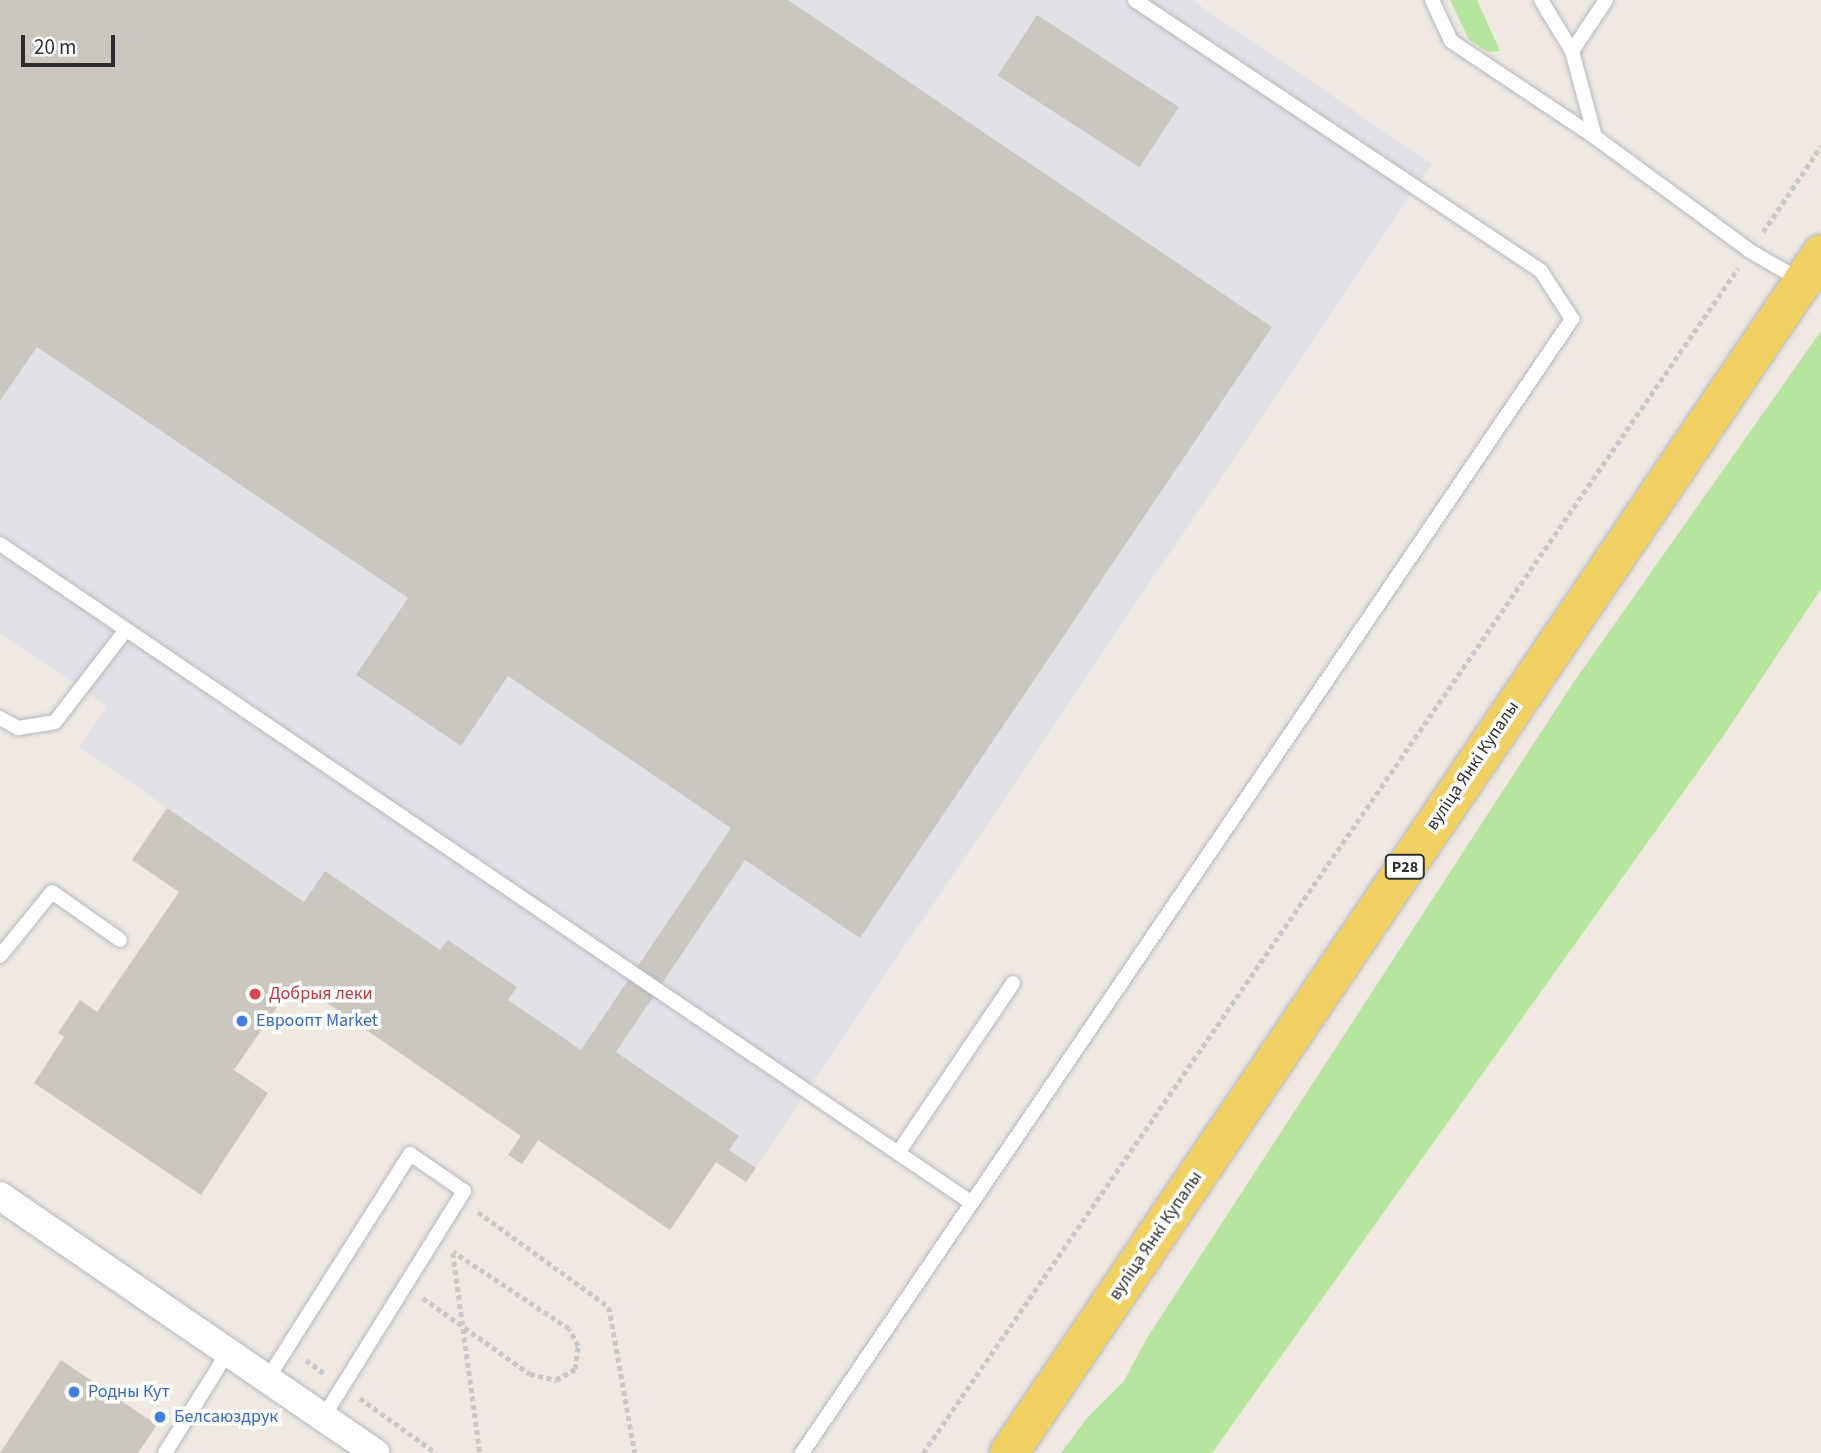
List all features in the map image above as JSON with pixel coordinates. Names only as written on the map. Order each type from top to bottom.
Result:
[{"type":"main road","name":"вуліца Янкі Купалы","points":[[1009,1453],[1811,267]]},
{"type":"street","points":[[0,1196],[266,1381],[333,1435],[375,1453]]},
{"type":"lane","points":[[802,1453],[1572,319],[1541,271],[1135,0]]},
{"type":"lane","points":[[1432,0],[1451,41],[1595,137],[1750,251],[1811,267]]},
{"type":"lane","points":[[1541,0],[1573,51],[1595,137]]},
{"type":"lane","points":[[1573,51],[1606,0]]},
{"type":"lane","points":[[0,544],[972,1203]]},
{"type":"lane","points":[[0,718],[18,728],[55,722],[125,631]]},
{"type":"lane","points":[[0,956],[52,892],[120,940]]},
{"type":"lane","points":[[898,1153],[1013,983]]},
{"type":"lane","points":[[266,1381],[410,1154],[464,1191],[405,1285],[333,1435]]},
{"type":"lane","points":[[165,1453],[226,1354]]},
{"type":"path","points":[[923,1453],[1821,146]]},
{"type":"path","points":[[460,1199],[609,1307],[635,1453]]},
{"type":"path","points":[[448,1217],[480,1453]]},
{"type":"path","points":[[405,1285],[530,1374],[556,1380],[575,1369],[578,1346],[569,1329],[453,1251]]},
{"type":"shaded area","points":[[0,0],[1192,0],[1432,164],[746,1182],[716,1162],[670,1230],[539,1140],[522,1164],[508,1155],[521,1136],[295,981],[304,902],[79,747],[107,706],[0,633]]},
{"type":"green space","points":[[1450,0],[1477,0],[1500,51],[1488,52],[1469,40]]},
{"type":"green space","points":[[1821,331],[1821,589],[1724,735],[1212,1453],[1061,1453],[1087,1418],[1124,1381],[1147,1338],[1573,683]]},
{"type":"building","points":[[0,0],[788,0],[1272,327],[860,938],[745,860],[616,1052],[739,1136],[729,1150],[756,1168],[746,1182],[716,1162],[670,1230],[538,1140],[522,1164],[508,1155],[521,1136],[295,981],[234,1070],[268,1093],[201,1195],[34,1083],[64,1037],[58,1033],[80,1000],[97,1012],[179,892],[132,860],[167,808],[304,902],[325,871],[440,950],[448,940],[517,987],[508,1000],[581,1050],[731,828],[508,676],[461,746],[356,675],[408,598],[37,347],[0,401]]},
{"type":"building","points":[[1037,15],[1179,107],[1140,167],[998,75]]},
{"type":"building","name":"Родны Кут","points":[[61,1360],[157,1425],[138,1453],[0,1453]]},
{"type":"place","name":"Добрыя леки","points":[[255,994]]},
{"type":"place","name":"Евроопт Market","points":[[242,1021]]},
{"type":"place","name":"Родны Кут","points":[[74,1392]]},
{"type":"place","name":"Белсаюздрук","points":[[160,1417]]}]
